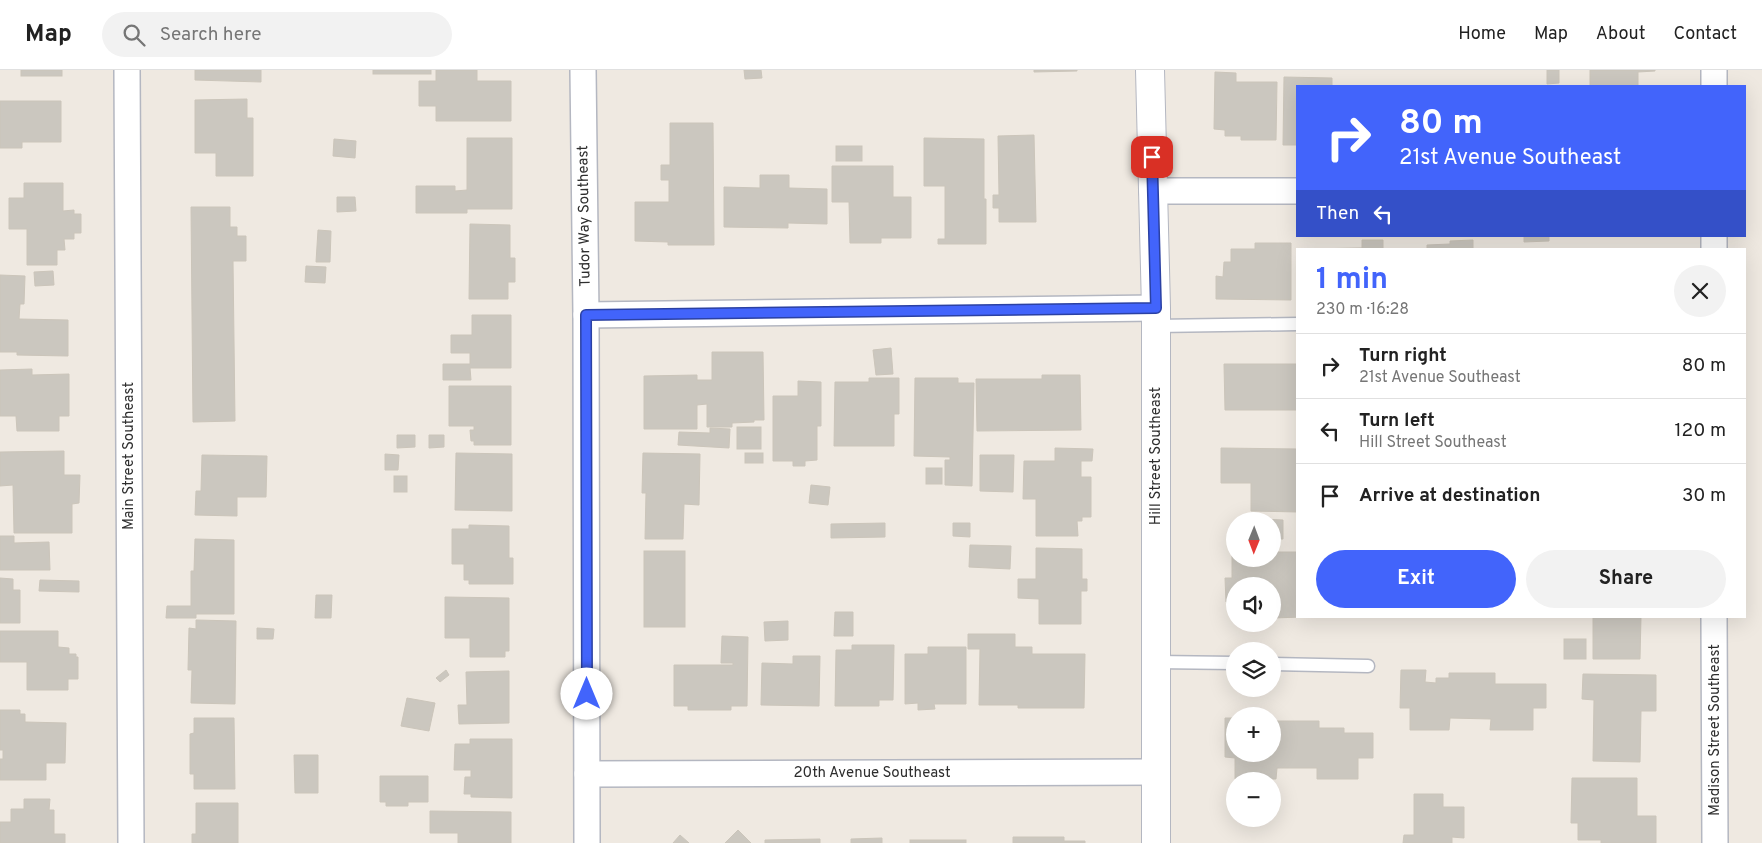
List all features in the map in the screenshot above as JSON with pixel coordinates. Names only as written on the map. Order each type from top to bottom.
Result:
[{"type":"street","name":"Main Street Southeast","points":[[127,70],[131,843]]},
{"type":"street","name":"Tudor Way Southeast","points":[[583,70],[586,315],[587,843]]},
{"type":"street","name":"Hill Street Southeast","points":[[1150,70],[1156,317],[1156,843]]},
{"type":"street","points":[[1714,70],[1714,85]]},
{"type":"street","points":[[1152,191],[1296,191]]},
{"type":"street","points":[[586,315],[1156,317]]},
{"type":"street","name":"Madison Street Southeast","points":[[1714,618],[1715,843]]},
{"type":"street","name":"20th Avenue Southeast","points":[[587,774],[1156,772]]},
{"type":"lane","points":[[1156,317],[1296,324]]},
{"type":"lane","points":[[1156,662],[1226,663]]},
{"type":"lane","points":[[1281,664],[1368,666]]},
{"type":"building","points":[[21,70],[62,70],[62,76],[21,76]]},
{"type":"building","points":[[195,70],[261,70],[261,82],[195,80]]},
{"type":"building","points":[[373,70],[431,70],[431,74],[373,74]]},
{"type":"building","points":[[436,70],[477,70],[477,81],[511,81],[511,121],[436,121],[436,106],[419,106],[419,81],[436,81]]},
{"type":"building","points":[[744,70],[761,70],[762,78],[745,79]]},
{"type":"building","points":[[1034,70],[1077,70],[1077,71],[1034,72]]},
{"type":"building","points":[[1547,70],[1559,70],[1559,83],[1547,84]]},
{"type":"building","points":[[1590,70],[1655,70],[1638,72],[1638,85],[1590,85]]},
{"type":"building","points":[[1215,72],[1236,73],[1236,82],[1277,82],[1276,140],[1241,140],[1241,136],[1225,136],[1225,130],[1214,129]]},
{"type":"building","points":[[1284,77],[1332,78],[1332,85],[1296,85],[1296,145],[1283,145]]},
{"type":"building","points":[[247,99],[247,118],[253,118],[253,176],[216,176],[216,153],[195,153],[195,100]]},
{"type":"building","points":[[0,101],[61,101],[61,142],[22,142],[22,148],[0,148]]},
{"type":"building","points":[[670,123],[713,123],[714,245],[668,245],[668,242],[635,241],[635,202],[669,202],[669,180],[661,180],[661,165],[670,165]]},
{"type":"building","points":[[1034,135],[1036,222],[999,222],[999,208],[993,208],[993,195],[999,195],[998,136]]},
{"type":"building","points":[[467,138],[512,138],[512,209],[467,209],[467,213],[416,213],[416,186],[455,186],[455,191],[467,190]]},
{"type":"building","points":[[924,138],[984,139],[986,244],[938,244],[938,239],[945,239],[945,186],[924,186]]},
{"type":"building","points":[[334,139],[356,141],[355,158],[333,156]]},
{"type":"building","points":[[836,146],[862,146],[862,161],[836,161]]},
{"type":"building","points":[[832,166],[893,166],[893,197],[911,197],[911,238],[881,238],[881,243],[850,243],[849,202],[832,202]]},
{"type":"building","points":[[760,175],[789,175],[789,188],[827,189],[827,224],[788,223],[788,228],[724,227],[724,187],[760,188]]},
{"type":"building","points":[[24,183],[63,183],[63,211],[74,210],[74,214],[81,214],[81,233],[74,233],[74,239],[64,239],[65,250],[57,250],[57,265],[27,265],[27,229],[9,229],[9,198],[24,198]]},
{"type":"building","points":[[337,197],[355,197],[356,211],[337,212]]},
{"type":"building","points":[[191,207],[230,207],[230,227],[237,227],[237,236],[246,236],[246,261],[233,261],[235,421],[193,422]]},
{"type":"building","points":[[470,224],[510,225],[510,258],[515,258],[515,282],[508,282],[508,299],[469,299]]},
{"type":"building","points":[[318,230],[331,231],[330,262],[316,262]]},
{"type":"building","points":[[1524,237],[1549,237],[1549,241],[1524,242]]},
{"type":"building","points":[[1362,240],[1383,240],[1383,248],[1362,248]]},
{"type":"building","points":[[1473,240],[1473,248],[1427,248],[1427,245],[1450,244],[1450,241]]},
{"type":"building","points":[[1255,243],[1291,243],[1291,300],[1216,299],[1216,276],[1223,277],[1224,262],[1231,262],[1231,249],[1255,249]]},
{"type":"building","points":[[306,266],[326,267],[325,283],[305,282]]},
{"type":"building","points":[[53,271],[54,285],[35,286],[34,272]]},
{"type":"building","points":[[0,275],[25,276],[24,304],[20,304],[19,319],[68,320],[68,356],[17,355],[17,352],[0,352]]},
{"type":"building","points":[[472,315],[511,315],[511,368],[470,368],[471,380],[443,380],[443,364],[470,364],[470,353],[451,353],[451,335],[472,335]]},
{"type":"building","points":[[891,348],[893,374],[876,375],[873,350]]},
{"type":"building","points":[[712,352],[763,352],[764,420],[732,423],[732,427],[707,427],[707,404],[697,405],[697,429],[644,429],[644,376],[697,375],[697,380],[712,380]]},
{"type":"building","points":[[1224,364],[1296,364],[1296,410],[1225,410]]},
{"type":"building","points":[[32,369],[32,375],[69,374],[69,416],[59,416],[59,431],[17,431],[16,416],[0,416],[0,370]]},
{"type":"building","points":[[1042,375],[1080,375],[1081,430],[977,431],[976,379],[1042,379]]},
{"type":"building","points":[[869,378],[899,378],[899,414],[894,414],[894,446],[834,446],[835,382],[869,382]]},
{"type":"building","points":[[915,378],[958,378],[958,383],[974,383],[972,486],[945,485],[945,460],[950,460],[950,457],[914,456]]},
{"type":"building","points":[[798,381],[821,382],[821,426],[817,426],[817,460],[805,461],[805,466],[793,466],[793,461],[773,461],[773,396],[798,396]]},
{"type":"building","points":[[449,386],[511,386],[511,445],[474,445],[474,441],[471,441],[470,430],[474,430],[474,426],[449,426]]},
{"type":"building","points":[[737,427],[761,427],[761,449],[737,449]]},
{"type":"building","points":[[710,428],[730,429],[729,448],[678,445],[679,432],[710,433]]},
{"type":"building","points":[[397,435],[415,435],[415,447],[397,448]]},
{"type":"building","points":[[429,435],[444,435],[444,447],[429,448]]},
{"type":"building","points":[[1055,448],[1093,449],[1092,461],[1081,461],[1081,477],[1091,477],[1091,517],[1082,517],[1082,521],[1077,521],[1078,536],[1036,536],[1036,499],[1023,499],[1024,461],[1055,461]]},
{"type":"building","points":[[1221,448],[1296,449],[1296,512],[1251,511],[1251,483],[1221,483]]},
{"type":"building","points":[[64,451],[64,475],[80,475],[79,503],[72,504],[72,533],[14,533],[13,485],[0,486],[0,452]]},
{"type":"building","points":[[456,453],[512,454],[512,511],[455,510]]},
{"type":"building","points":[[643,453],[700,454],[699,505],[684,504],[683,539],[645,539],[646,493],[642,493]]},
{"type":"building","points":[[745,453],[763,453],[763,463],[745,463]]},
{"type":"building","points":[[385,454],[399,455],[398,470],[385,470]]},
{"type":"building","points":[[202,455],[267,456],[266,497],[237,497],[237,516],[195,515],[196,491],[201,491]]},
{"type":"building","points":[[980,455],[1014,455],[1013,492],[980,491]]},
{"type":"building","points":[[926,468],[942,468],[942,484],[926,484]]},
{"type":"building","points":[[394,476],[407,476],[407,492],[394,492]]},
{"type":"building","points":[[811,485],[830,487],[828,505],[809,503]]},
{"type":"building","points":[[1281,520],[1283,520],[1283,539],[1281,539]]},
{"type":"building","points":[[885,523],[885,537],[831,538],[831,524]]},
{"type":"building","points":[[953,523],[970,523],[970,537],[953,536]]},
{"type":"building","points":[[469,525],[509,526],[509,558],[513,558],[513,584],[469,584],[469,580],[464,580],[464,564],[452,564],[452,529],[469,529]]},
{"type":"building","points":[[0,536],[14,536],[14,543],[49,542],[50,570],[0,570]]},
{"type":"building","points":[[195,539],[234,540],[234,614],[196,614],[196,618],[166,618],[167,606],[191,606],[191,571],[194,571]]},
{"type":"building","points":[[970,545],[1011,546],[1010,569],[969,567]]},
{"type":"building","points":[[1036,548],[1082,549],[1082,579],[1087,579],[1087,591],[1081,591],[1081,624],[1039,624],[1039,599],[1018,598],[1018,579],[1036,579]]},
{"type":"building","points":[[644,551],[685,551],[685,627],[644,627]]},
{"type":"building","points":[[1281,552],[1296,552],[1296,617],[1281,618],[1281,577],[1232,577],[1232,568],[1281,568]]},
{"type":"building","points":[[0,578],[13,579],[13,590],[20,590],[20,623],[0,623]]},
{"type":"building","points":[[40,580],[79,581],[79,592],[39,591]]},
{"type":"building","points":[[316,595],[332,595],[331,618],[315,618]]},
{"type":"building","points":[[445,597],[509,598],[509,651],[505,651],[505,657],[470,657],[470,638],[445,638]]},
{"type":"building","points":[[835,612],[853,612],[853,636],[834,636]]},
{"type":"building","points":[[1593,618],[1641,618],[1640,659],[1593,659]]},
{"type":"building","points":[[196,620],[236,621],[235,704],[191,703],[192,670],[188,670],[189,628],[196,629]]},
{"type":"building","points":[[788,621],[788,640],[765,641],[764,622]]},
{"type":"building","points":[[257,628],[274,629],[273,639],[257,639]]},
{"type":"building","points":[[0,631],[58,631],[58,647],[69,648],[69,654],[76,654],[76,657],[78,657],[78,679],[68,679],[68,690],[27,690],[27,662],[0,662]]},
{"type":"building","points":[[968,634],[1015,634],[1015,647],[1032,647],[1032,654],[1085,654],[1084,708],[1018,708],[1018,705],[979,705],[980,649],[968,649]]},
{"type":"building","points":[[722,636],[748,637],[747,706],[731,706],[731,710],[688,710],[688,706],[674,706],[674,665],[733,665],[733,663],[721,663]]},
{"type":"building","points":[[1564,639],[1586,639],[1586,659],[1564,659]]},
{"type":"building","points":[[852,645],[894,645],[893,700],[879,700],[879,706],[835,706],[836,650],[852,650]]},
{"type":"building","points":[[928,647],[966,647],[966,704],[934,704],[935,709],[918,710],[918,703],[905,704],[905,654],[928,654]]},
{"type":"building","points":[[793,656],[820,656],[819,706],[761,705],[762,663],[793,664]]},
{"type":"building","points":[[446,670],[449,675],[440,682],[436,678]]},
{"type":"building","points":[[1401,670],[1426,670],[1425,682],[1436,683],[1436,678],[1449,678],[1449,673],[1495,673],[1495,684],[1546,684],[1546,708],[1533,708],[1533,730],[1490,730],[1491,719],[1450,718],[1449,730],[1410,730],[1410,708],[1400,708]]},
{"type":"building","points":[[509,671],[509,723],[459,724],[458,705],[467,705],[466,672]]},
{"type":"building","points":[[1583,674],[1656,675],[1656,711],[1641,711],[1640,762],[1593,761],[1594,700],[1582,699]]},
{"type":"building","points":[[407,698],[435,703],[429,731],[401,726]]},
{"type":"building","points":[[0,710],[20,710],[20,714],[25,714],[25,722],[66,723],[65,763],[46,763],[46,780],[0,780],[0,759],[3,759],[3,750],[0,750]]},
{"type":"building","points":[[194,718],[234,718],[235,789],[194,789],[194,774],[190,774],[190,734],[194,733]]},
{"type":"building","points":[[1225,718],[1226,718],[1226,757]]},
{"type":"building","points":[[1281,721],[1319,721],[1319,728],[1344,728],[1344,733],[1373,733],[1373,758],[1358,758],[1358,779],[1317,779],[1317,768],[1277,768],[1277,772],[1235,772],[1235,762],[1281,762]]},
{"type":"building","points":[[470,739],[512,739],[512,798],[471,797],[471,794],[464,794],[465,777],[471,777],[471,770],[454,770],[455,744],[470,744]]},
{"type":"building","points":[[294,755],[318,755],[318,793],[295,793]]},
{"type":"building","points":[[380,776],[428,776],[428,802],[408,802],[408,806],[386,806],[386,802],[380,802]]},
{"type":"building","points":[[1572,778],[1637,778],[1637,816],[1656,816],[1656,843],[1601,843],[1601,840],[1578,840],[1578,823],[1571,823]]},
{"type":"building","points":[[1414,794],[1443,794],[1443,807],[1464,807],[1464,838],[1452,837],[1452,843],[1403,843],[1404,835],[1414,835]]},
{"type":"building","points":[[24,799],[50,799],[49,810],[54,810],[54,834],[65,834],[65,843],[0,843],[0,822],[11,822],[11,809],[24,809]]},
{"type":"building","points":[[196,803],[238,803],[238,843],[192,843],[192,834],[196,834]]},
{"type":"building","points":[[430,811],[511,812],[511,843],[458,843],[458,833],[430,833]]},
{"type":"building","points":[[738,830],[751,843],[725,843]]},
{"type":"building","points":[[680,835],[689,843],[673,843]]},
{"type":"building","points":[[1013,837],[1064,837],[1064,841],[1085,841],[1085,843],[1013,843]]},
{"type":"building","points":[[882,838],[882,843],[851,843],[851,839]]},
{"type":"building","points":[[820,839],[820,843],[765,843],[765,840]]},
{"type":"building","points":[[910,840],[966,840],[966,843],[910,843]]},
{"type":"route","points":[[587,694],[586,315],[1156,308],[1152,157]]}]
